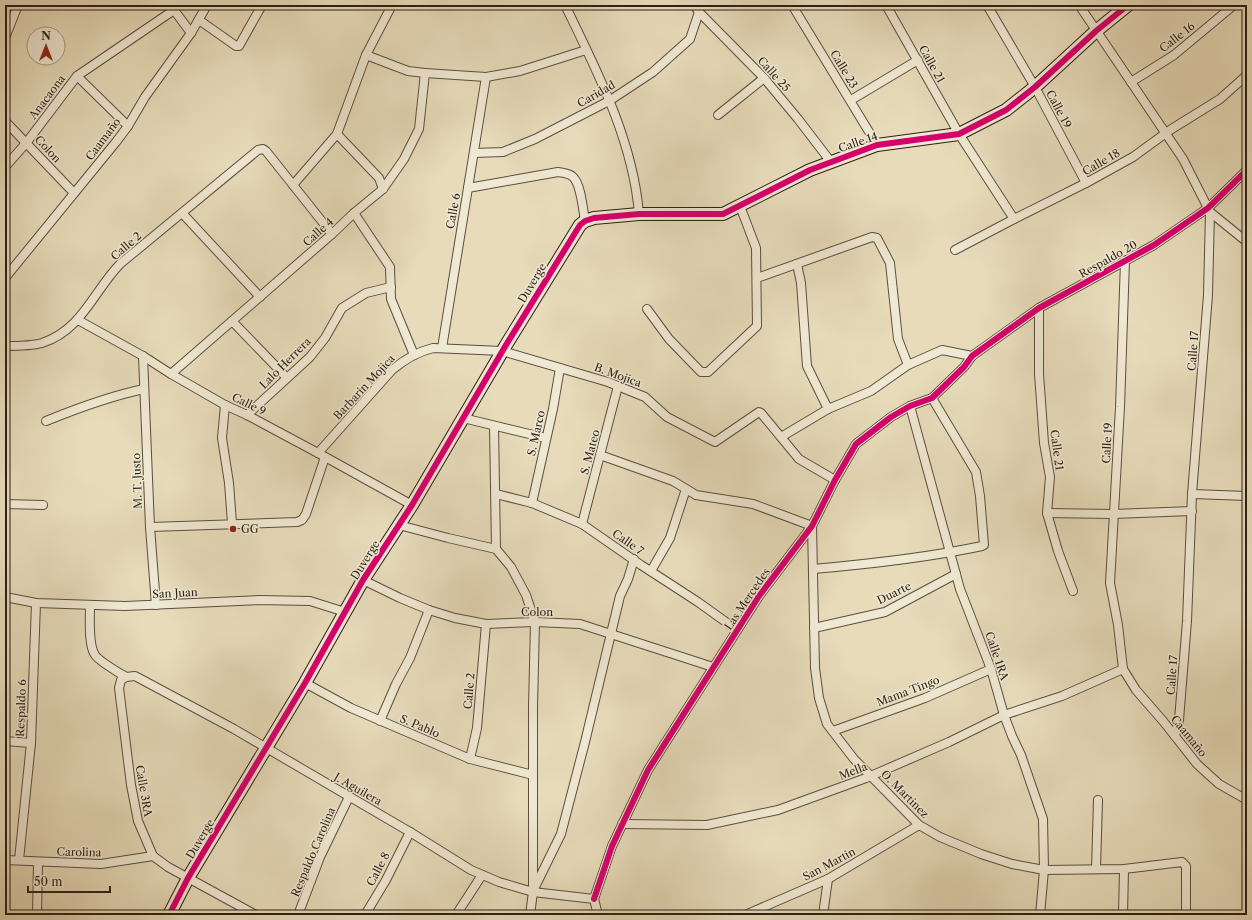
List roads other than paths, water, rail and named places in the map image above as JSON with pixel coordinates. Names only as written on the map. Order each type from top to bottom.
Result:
[{"type":"street","points":[[6,34],[18,5]]},
{"type":"street","name":"Caamaño","points":[[5,278],[128,126],[144,97],[191,33],[207,5]]},
{"type":"street","points":[[199,20],[236,46],[239,46],[262,5]]},
{"type":"street","points":[[332,234],[293,185],[337,134],[366,55],[392,5]]},
{"type":"street","points":[[565,5],[609,101],[627,147],[638,197],[639,214]]},
{"type":"street","name":"Calle 25","points":[[694,5],[699,12],[764,78],[831,162]]},
{"type":"street","name":"Calle 23","points":[[792,5],[877,145]]},
{"type":"street","name":"Calle 21","points":[[886,5],[959,134],[1014,219]]},
{"type":"street","name":"Calle 19","points":[[987,5],[1036,87],[1086,183]]},
{"type":"street","name":"Calle 17","points":[[1079,5],[1183,159],[1209,210],[1208,295],[1192,494],[1187,621],[1179,720],[1175,736]]},
{"type":"street","name":"Calle 14","points":[[585,221],[594,218],[639,214],[723,214],[810,170],[877,145],[959,134],[1006,110],[1036,87],[1096,30],[1128,5]]},
{"type":"street","name":"Calle 16","points":[[1131,82],[1174,55],[1234,5]]},
{"type":"street","points":[[173,8],[191,33]]},
{"type":"street","name":"Anacaona","points":[[5,166],[27,142],[77,76],[173,8]]},
{"type":"street","name":"Caridad","points":[[474,152],[503,152],[535,139],[609,101],[653,72],[690,39],[699,12]]},
{"type":"street","points":[[366,55],[408,71],[486,77],[520,71],[586,50]]},
{"type":"street","points":[[851,100],[918,60]]},
{"type":"street","name":"Calle 4","points":[[171,374],[383,189],[404,159],[419,129],[425,73]]},
{"type":"street","name":"Calle 18","points":[[955,250],[1086,183],[1133,157],[1170,130],[1220,99],[1247,75]]},
{"type":"street","points":[[77,76],[128,126]]},
{"type":"street","name":"Calle 6","points":[[438,348],[468,188],[486,77]]},
{"type":"street","points":[[718,115],[764,78]]},
{"type":"street","name":"Colon","points":[[5,121],[27,142],[74,193]]},
{"type":"street","points":[[337,134],[379,178],[383,189]]},
{"type":"street","name":"Calle 2","points":[[5,346],[41,343],[63,333],[78,320],[111,273],[120,264],[258,150],[266,151],[293,185]]},
{"type":"street","name":"Respaldo 20","points":[[972,356],[1039,308],[1154,245],[1209,210],[1247,170]]},
{"type":"street","points":[[468,188],[558,172],[565,173],[573,177],[578,185],[585,221]]},
{"type":"street","points":[[647,309],[669,338],[701,372],[704,373],[708,372],[757,326],[756,248],[740,206]]},
{"type":"street","points":[[1209,210],[1247,242]]},
{"type":"street","points":[[182,213],[260,296]]},
{"type":"street","points":[[354,213],[390,267],[391,299],[414,355]]},
{"type":"street","name":"Duverge","points":[[169,915],[188,878],[267,748],[363,580],[412,505],[502,351],[576,230],[585,221]]},
{"type":"street","points":[[757,278],[872,237],[877,238],[890,263],[898,339],[908,364]]},
{"type":"street","name":"Calle 19","points":[[1118,625],[1110,583],[1120,400],[1125,261]]},
{"type":"street","points":[[797,264],[801,283],[807,366],[828,409]]},
{"type":"street","name":"Lalo Herrera","points":[[248,415],[310,357],[325,338],[342,308],[366,292],[390,287]]},
{"type":"street","name":"Calle 21","points":[[1039,308],[1039,374],[1044,443],[1050,478],[1047,513],[1058,552],[1073,591]]},
{"type":"street","name":"Calle 9","points":[[78,320],[143,356],[225,405],[248,415],[412,505]]},
{"type":"street","points":[[232,321],[287,378]]},
{"type":"street","name":"B. Mojica","points":[[438,348],[502,351],[618,386],[645,397],[667,417],[715,442],[759,412],[762,413],[781,437]]},
{"type":"street","name":"Barbarin Mojica","points":[[322,455],[392,370],[406,359],[414,355],[423,351],[438,348]]},
{"type":"street","points":[[835,480],[799,459],[781,437],[828,409],[871,391],[908,364],[942,350],[972,356]]},
{"type":"street","name":"M. T. Justo","points":[[143,356],[150,527],[156,605]]},
{"type":"street","name":"Las Mercedes","points":[[594,899],[612,846],[648,770],[759,596],[812,526],[835,480],[856,444],[891,417],[910,406],[932,398],[972,356]]},
{"type":"street","name":"S. Marco","points":[[532,503],[560,368]]},
{"type":"street","name":"S. Mateo","points":[[582,524],[618,386]]},
{"type":"street","points":[[46,421],[89,403],[122,393],[144,389]]},
{"type":"street","points":[[813,569],[868,564],[950,553],[984,545],[980,496],[976,472],[932,398]]},
{"type":"street","points":[[225,405],[222,438],[229,483],[232,523]]},
{"type":"street","name":"Calle 1RA","points":[[910,406],[960,589],[991,670],[1004,715],[1021,755],[1043,819],[1044,870],[1040,915]]},
{"type":"street","points":[[463,418],[546,438]]},
{"type":"street","points":[[494,426],[496,549],[514,573],[526,596],[535,622],[533,892],[530,915]]},
{"type":"street","points":[[150,527],[232,523],[297,522],[302,520],[306,514],[322,455]]},
{"type":"street","points":[[600,456],[673,481],[696,495],[753,504],[812,526]]},
{"type":"street","points":[[651,571],[670,538],[686,489]]},
{"type":"street","name":"Calle 7","points":[[496,494],[532,503],[582,524],[737,630]]},
{"type":"street","points":[[1192,494],[1247,496]]},
{"type":"street","points":[[5,504],[43,505]]},
{"type":"street","points":[[1047,513],[1113,514],[1192,511]]},
{"type":"street","points":[[399,525],[496,549]]},
{"type":"street","name":"O. Martinez","points":[[812,526],[815,668],[819,698],[827,724],[854,759],[919,825],[981,854],[1012,864],[1044,870],[1124,869],[1182,862],[1186,866],[1186,915]]},
{"type":"street","points":[[533,892],[561,834],[620,596],[628,579],[634,559]]},
{"type":"street","name":"Duarte","points":[[814,628],[885,612],[956,574]]},
{"type":"street","name":"Colon","points":[[363,580],[429,610],[455,618],[486,624],[535,622],[580,624],[713,667]]},
{"type":"street","name":"San Juan","points":[[5,597],[36,603],[125,606],[259,600],[310,601],[345,612]]},
{"type":"street","name":"Respaldo 6","points":[[19,860],[31,743],[36,603]]},
{"type":"street","name":"J. Aguilera","points":[[90,605],[90,639],[95,655],[123,679],[135,676],[234,729],[410,832],[471,870],[499,882],[533,892],[594,899]]},
{"type":"street","points":[[380,721],[396,684],[410,658],[429,610]]},
{"type":"street","name":"Calle 2","points":[[470,759],[477,728],[486,624]]},
{"type":"street","name":"Caamaño","points":[[1118,625],[1123,669],[1136,690],[1197,764],[1219,784],[1247,800]]},
{"type":"street","name":"Mella","points":[[622,824],[707,825],[778,810],[872,776],[949,742],[1004,715],[1062,696],[1123,669]]},
{"type":"street","name":"Mama Tingo","points":[[832,731],[925,698],[991,670]]},
{"type":"street","name":"Calle 3RA","points":[[123,679],[119,688],[131,785],[138,821],[153,856]]},
{"type":"street","name":"S. Pablo","points":[[305,683],[351,708],[470,759],[533,775]]},
{"type":"street","points":[[5,741],[31,743]]},
{"type":"street","name":"Respaldo Carolina","points":[[298,915],[320,857],[349,797]]},
{"type":"street","points":[[1096,869],[1098,800]]},
{"type":"street","name":"San Martin","points":[[745,915],[828,879],[919,825]]},
{"type":"street","name":"Calle 8","points":[[365,915],[386,880],[410,832]]},
{"type":"street","points":[[153,856],[168,867],[256,915]]},
{"type":"street","name":"Carolina","points":[[5,860],[101,864],[153,856]]},
{"type":"street","points":[[36,915],[38,862]]},
{"type":"street","points":[[1123,915],[1124,869]]},
{"type":"street","points":[[456,915],[482,875]]},
{"type":"street","points":[[824,915],[828,879]]},
{"type":"street","points":[[594,899],[598,915]]},
{"type":"place","name":"GG","points":[[233,529]]}]
